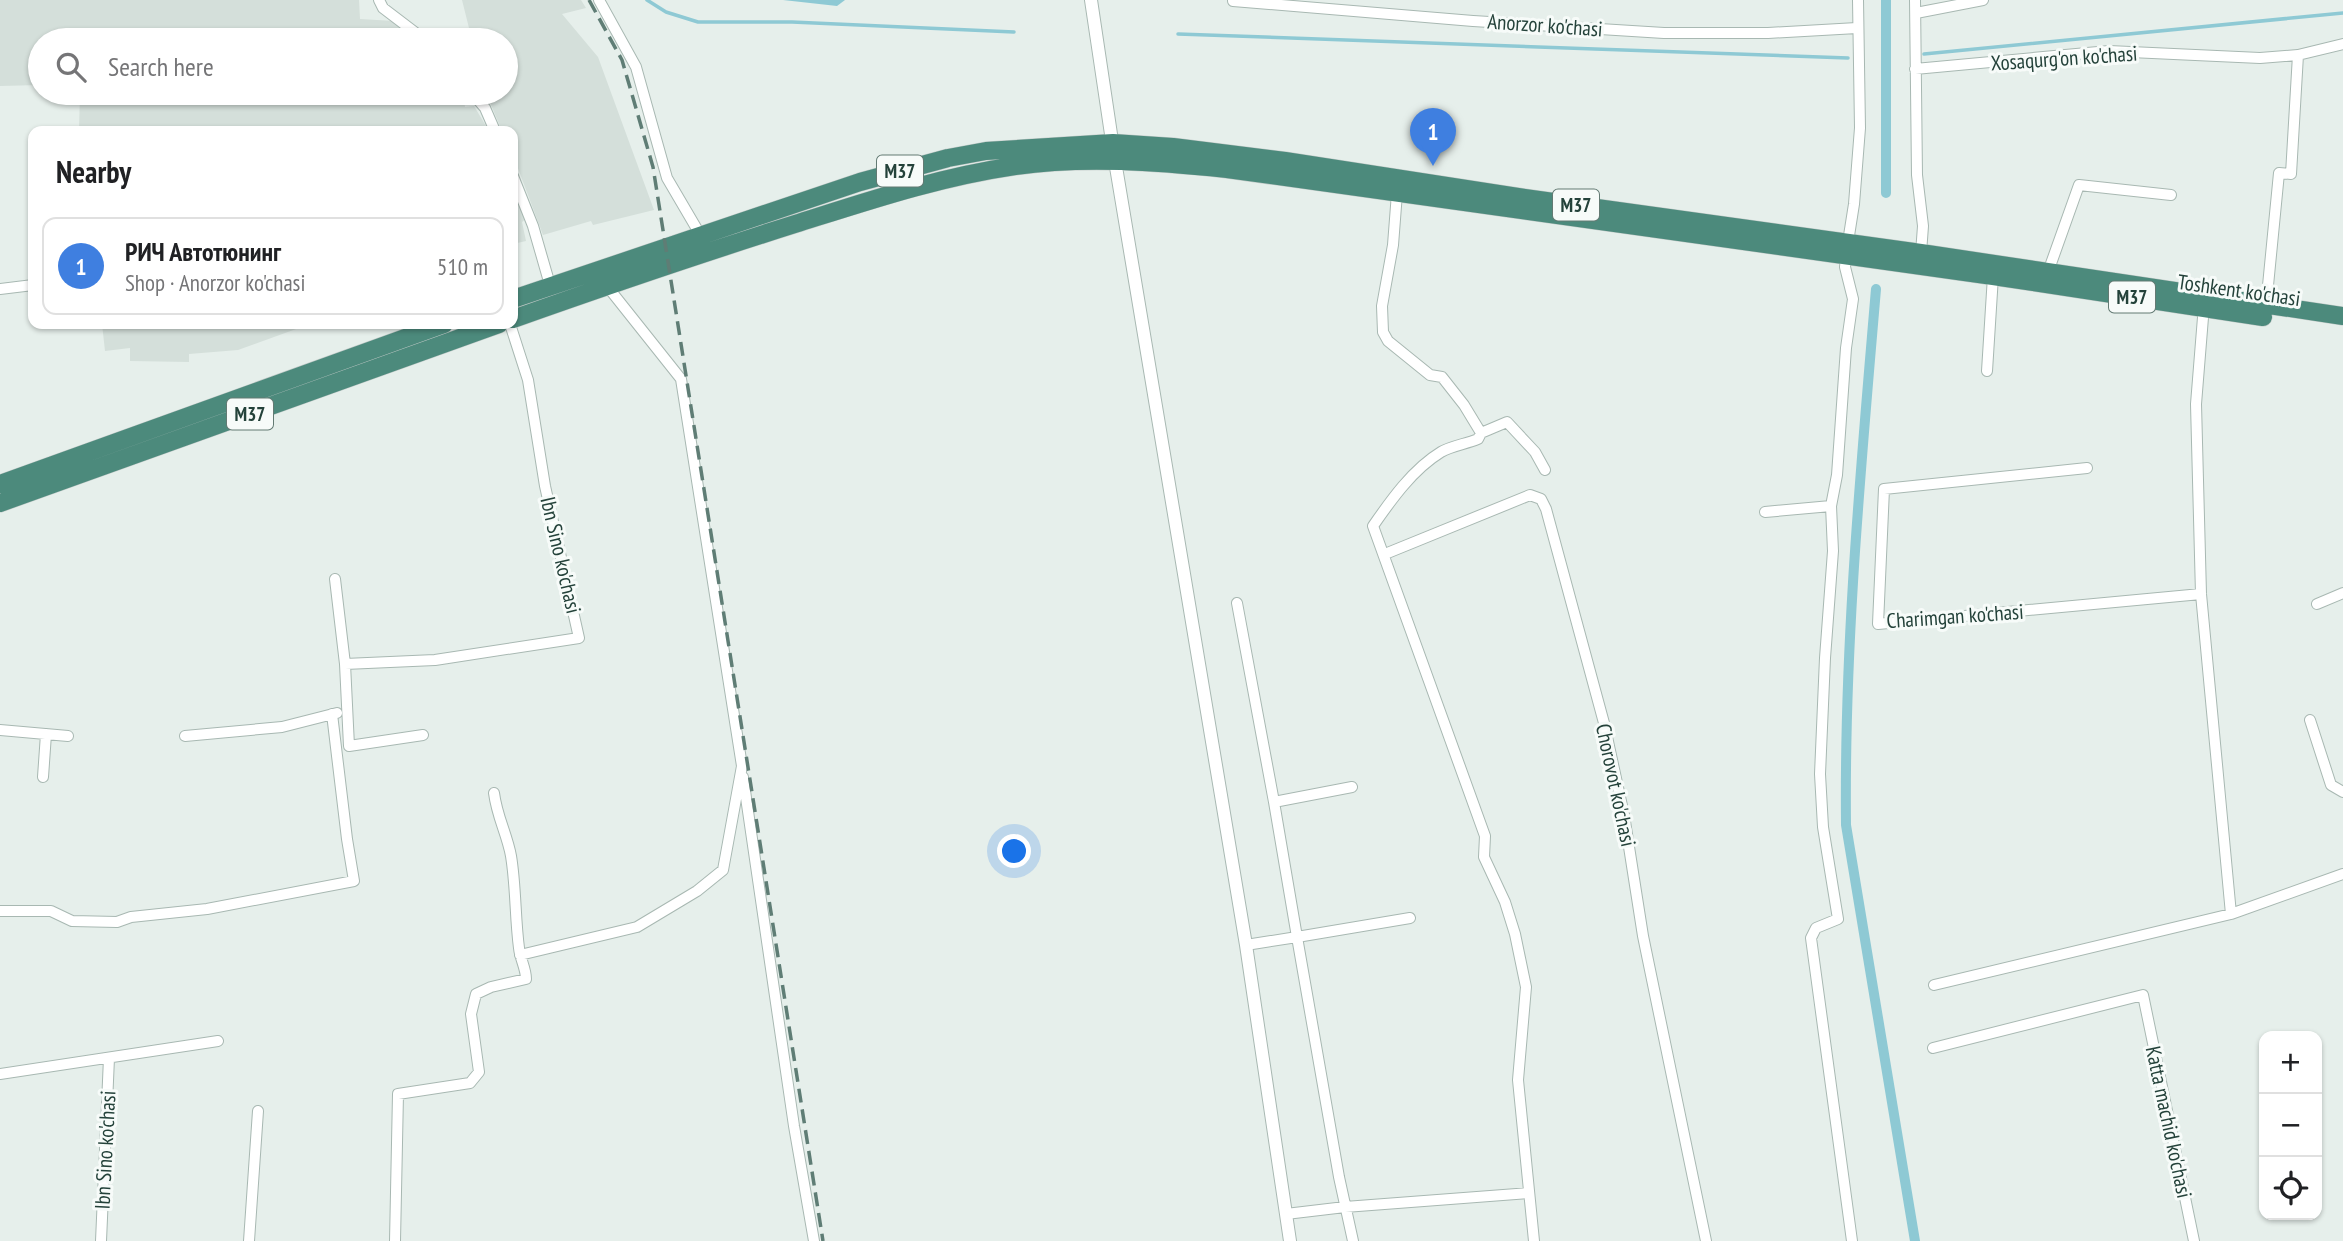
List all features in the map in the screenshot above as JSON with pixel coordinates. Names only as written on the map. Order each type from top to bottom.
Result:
[{"type":"highway","name":"M37","points":[[518,297],[860,182],[948,158],[986,151],[1113,143],[1173,147],[1285,161],[1847,249]]},
{"type":"highway","name":"M37","points":[[518,317],[887,194],[1016,166],[1115,161],[1227,169],[1921,259]]},
{"type":"highway","name":"Toshkent ko'chasi","points":[[1921,259],[1993,276],[2343,316]]},
{"type":"highway","name":"Toshkent ko'chasi","points":[[1921,259],[2048,272],[2343,329]]},
{"type":"highway","name":"M37","points":[[0,484],[430,329]]},
{"type":"highway","name":"M37","points":[[0,503],[485,329]]},
{"type":"highway","points":[[411,336],[419,353]]},
{"type":"street","points":[[379,0],[383,8],[409,28]]},
{"type":"street","points":[[599,0],[636,66],[667,178],[701,236]]},
{"type":"street","points":[[1091,0],[1115,161],[1246,945],[1290,1241]]},
{"type":"street","points":[[1853,1241],[1811,937],[1816,928],[1838,919],[1823,827],[1820,774],[1833,551],[1831,506],[1837,475],[1846,348],[1853,299],[1845,267],[1854,204],[1860,128],[1858,0]]},
{"type":"street","points":[[1914,0],[1917,175],[1923,226],[1921,259]]},
{"type":"street","points":[[1916,13],[1983,0]]},
{"type":"street","name":"Anorzor ko'chasi","points":[[1233,1],[1473,21],[1664,33],[1768,33],[1857,28]]},
{"type":"street","name":"Xosaqurg'on ko'chasi","points":[[1915,69],[2109,51],[2260,58],[2298,55],[2343,44]]},
{"type":"street","points":[[2266,306],[2279,173],[2291,174],[2298,55]]},
{"type":"street","points":[[482,105],[493,126]]},
{"type":"street","points":[[2048,272],[2079,184],[2171,195]]},
{"type":"street","points":[[518,188],[533,226],[550,285]]},
{"type":"street","points":[[1397,193],[1393,245],[1382,306],[1383,332],[1388,341],[1430,375],[1442,377],[1481,433]]},
{"type":"street","points":[[1987,371],[1993,276]]},
{"type":"street","points":[[0,289],[28,286]]},
{"type":"street","points":[[607,286],[681,379],[742,766],[794,1126],[814,1241]]},
{"type":"street","points":[[2205,302],[2196,404],[2201,594],[2231,914]]},
{"type":"street","name":"Ibn Sino ko'chasi","points":[[345,664],[435,660],[579,638],[545,486],[528,380],[512,329]]},
{"type":"street","points":[[1534,1241],[1518,1080],[1526,987],[1515,934],[1505,902],[1484,857],[1485,836],[1373,526],[1395,495],[1432,458],[1444,450],[1478,439],[1481,433],[1507,422],[1535,452],[1545,470]]},
{"type":"street","name":"Charimgan ko'chasi","points":[[2087,468],[1884,489],[1878,624],[2201,594]]},
{"type":"street","name":"Chorovot ko'chasi","points":[[1385,554],[1530,495],[1541,499],[1546,509],[1604,723],[1624,815],[1643,936],[1706,1241]]},
{"type":"street","points":[[1765,512],[1831,506]]},
{"type":"street","points":[[335,579],[345,664],[349,746],[423,735]]},
{"type":"street","points":[[2317,604],[2343,593]]},
{"type":"street","points":[[1237,603],[1353,1241]]},
{"type":"street","points":[[185,736],[282,727],[347,710]]},
{"type":"street","points":[[0,911],[51,911],[72,921],[117,922],[131,917],[206,909],[354,881],[332,714]]},
{"type":"street","points":[[2310,720],[2332,785],[2343,792]]},
{"type":"street","points":[[0,730],[68,736]]},
{"type":"street","points":[[43,777],[46,734]]},
{"type":"street","points":[[520,956],[638,927],[698,891],[723,870],[742,766]]},
{"type":"street","points":[[1274,802],[1352,787]]},
{"type":"street","points":[[395,1241],[398,1094],[470,1083],[479,1072],[471,1014],[476,994],[491,987],[526,979],[520,956],[511,855],[496,813],[494,793]]},
{"type":"street","points":[[1934,985],[2231,914],[2343,874]]},
{"type":"street","points":[[1246,945],[1410,918]]},
{"type":"street","name":"Katta machid ko'chasi","points":[[1933,1048],[2143,995],[2194,1241]]},
{"type":"street","points":[[0,1074],[218,1041]]},
{"type":"street","name":"Ibn Sino ko'chasi","points":[[101,1241],[109,1058]]},
{"type":"street","points":[[249,1241],[258,1111]]},
{"type":"street","points":[[1286,1214],[1529,1193]]},
{"type":"shaded area","points":[[0,0],[359,0],[360,19],[394,21],[403,28],[28,28],[28,85],[0,86]]},
{"type":"shaded area","points":[[462,0],[581,0],[586,8],[562,14],[598,57],[654,210],[593,225],[591,221],[543,235],[518,168],[518,126],[500,126],[491,105],[518,105],[518,28],[469,28]]},
{"type":"shaded area","points":[[80,105],[465,105],[474,106],[486,126],[79,126]]},
{"type":"shaded area","points":[[518,197],[527,218],[522,222],[526,241],[518,243]]},
{"type":"shaded area","points":[[103,329],[296,329],[238,350],[189,354],[189,362],[130,361],[130,348],[105,351]]},
{"type":"water","points":[[783,0],[845,0],[837,6]]},
{"type":"waterway","points":[[647,0],[666,12],[698,22],[792,22],[1014,32]]},
{"type":"waterway","points":[[1886,0],[1886,193]]},
{"type":"waterway","points":[[1924,54],[2343,13]]},
{"type":"waterway","points":[[1178,34],[1848,58]]},
{"type":"waterway","points":[[1876,289],[1851,624],[1846,825],[1915,1241]]},
{"type":"railway","points":[[589,0],[622,60],[653,167],[823,1241]]},
{"type":"place","name":"РИЧ Автотюнинг","points":[[1433,166]]}]
